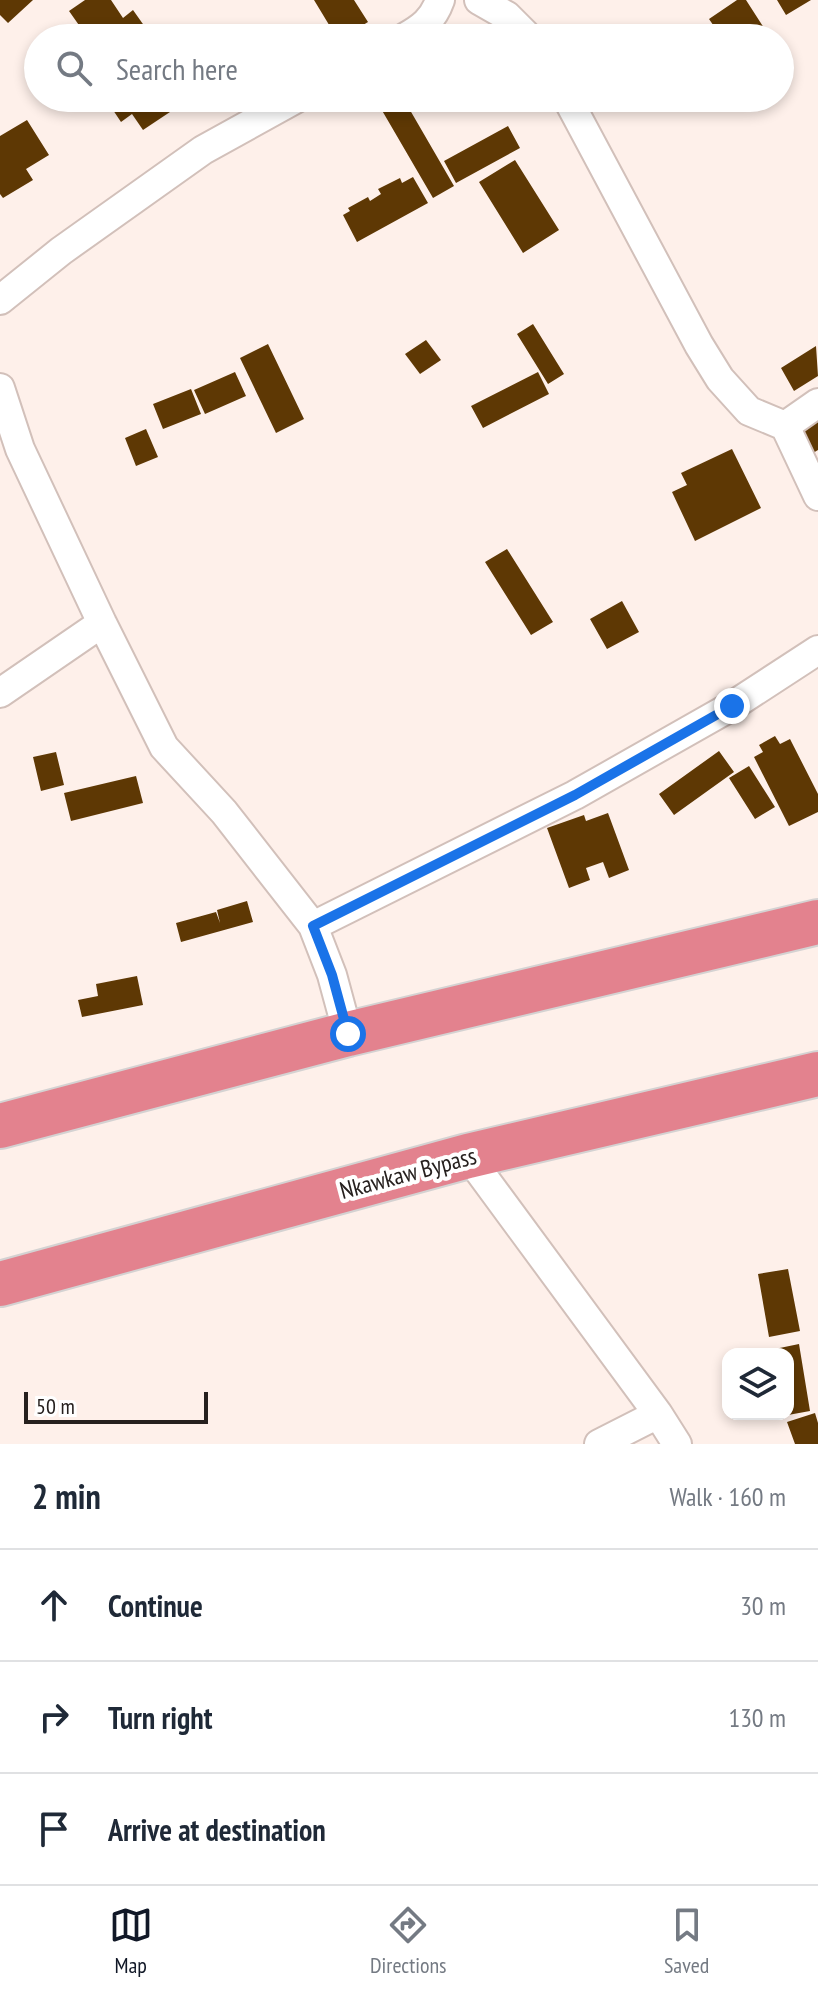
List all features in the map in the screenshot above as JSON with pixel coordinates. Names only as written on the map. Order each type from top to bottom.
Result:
[{"type":"highway","points":[[0,1126],[348,1034],[818,922]]},
{"type":"highway","name":"Nkawkaw Bypass","points":[[0,1284],[468,1156],[818,1074]]},
{"type":"street","points":[[426,24],[440,0]]},
{"type":"street","points":[[479,0],[515,24]]},
{"type":"street","points":[[0,300],[61,251],[203,150],[272,112]]},
{"type":"street","points":[[574,112],[720,379],[749,411],[785,426],[818,496]]},
{"type":"street","points":[[0,388],[20,449],[164,747],[224,812],[313,926],[332,975],[348,1034]]},
{"type":"street","points":[[785,426],[818,403]]},
{"type":"street","points":[[0,693],[102,623]]},
{"type":"street","points":[[313,926],[575,795],[732,706],[818,650]]},
{"type":"street","points":[[468,1156],[677,1444]]},
{"type":"street","points":[[599,1444],[658,1414]]},
{"type":"building","points":[[0,0],[33,0],[8,23],[0,15]]},
{"type":"building","points":[[85,0],[111,0],[123,18],[133,10],[143,24],[78,24],[69,11]]},
{"type":"building","points":[[314,0],[354,0],[368,22],[365,24],[329,24]]},
{"type":"building","points":[[737,0],[746,0],[761,24],[712,24],[709,19]]},
{"type":"building","points":[[777,0],[811,0],[786,15]]},
{"type":"building","points":[[114,112],[170,112],[143,130],[132,114],[121,122]]},
{"type":"building","points":[[383,112],[411,112],[454,186],[433,198]]},
{"type":"building","points":[[27,120],[49,155],[26,169],[33,180],[3,198],[0,194],[0,136]]},
{"type":"building","points":[[508,126],[520,148],[456,183],[444,161]]},
{"type":"building","points":[[515,160],[559,230],[523,253],[479,182]]},
{"type":"building","points":[[413,177],[428,203],[357,242],[343,215],[350,211],[348,208],[368,197],[370,201],[381,194],[378,189],[400,178],[402,183]]},
{"type":"building","points":[[533,324],[564,374],[548,384],[517,334]]},
{"type":"building","points":[[426,340],[441,360],[420,374],[405,354]]},
{"type":"building","points":[[268,344],[304,419],[276,433],[240,358]]},
{"type":"building","points":[[816,346],[818,376],[794,391],[781,368]]},
{"type":"building","points":[[235,372],[246,396],[205,414],[194,390]]},
{"type":"building","points":[[538,372],[549,394],[483,428],[471,406]]},
{"type":"building","points":[[191,389],[201,414],[163,429],[153,404]]},
{"type":"building","points":[[818,420],[818,450],[813,453],[799,433]]},
{"type":"building","points":[[146,429],[158,457],[136,466],[125,438]]},
{"type":"building","points":[[732,449],[761,508],[695,541],[672,492],[687,485],[681,473]]},
{"type":"building","points":[[507,549],[553,622],[531,635],[485,562]]},
{"type":"building","points":[[622,601],[639,632],[607,649],[590,619]]},
{"type":"building","points":[[775,736],[780,744],[790,739],[818,794],[818,812],[789,826],[754,757],[763,752],[759,745]]},
{"type":"building","points":[[719,751],[734,772],[674,815],[659,794]]},
{"type":"building","points":[[56,752],[64,785],[41,791],[33,757]]},
{"type":"building","points":[[749,766],[775,807],[755,819],[729,778]]},
{"type":"building","points":[[136,776],[143,803],[71,821],[64,793]]},
{"type":"building","points":[[608,813],[629,870],[609,878],[603,862],[586,868],[590,880],[569,888],[547,828],[584,815],[586,821]]},
{"type":"building","points":[[247,901],[253,922],[181,942],[176,923],[216,912],[220,923],[217,910]]},
{"type":"building","points":[[137,976],[143,1005],[82,1017],[78,1000],[98,996],[96,984]]},
{"type":"building","points":[[788,1269],[800,1331],[769,1337],[758,1274]]},
{"type":"building","points":[[799,1344],[810,1411],[794,1414],[794,1348],[780,1348]]},
{"type":"building","points":[[815,1413],[818,1444],[795,1444],[787,1422]]},
{"type":"route","points":[[348,1034],[332,975],[313,926],[575,795],[732,706]]}]
